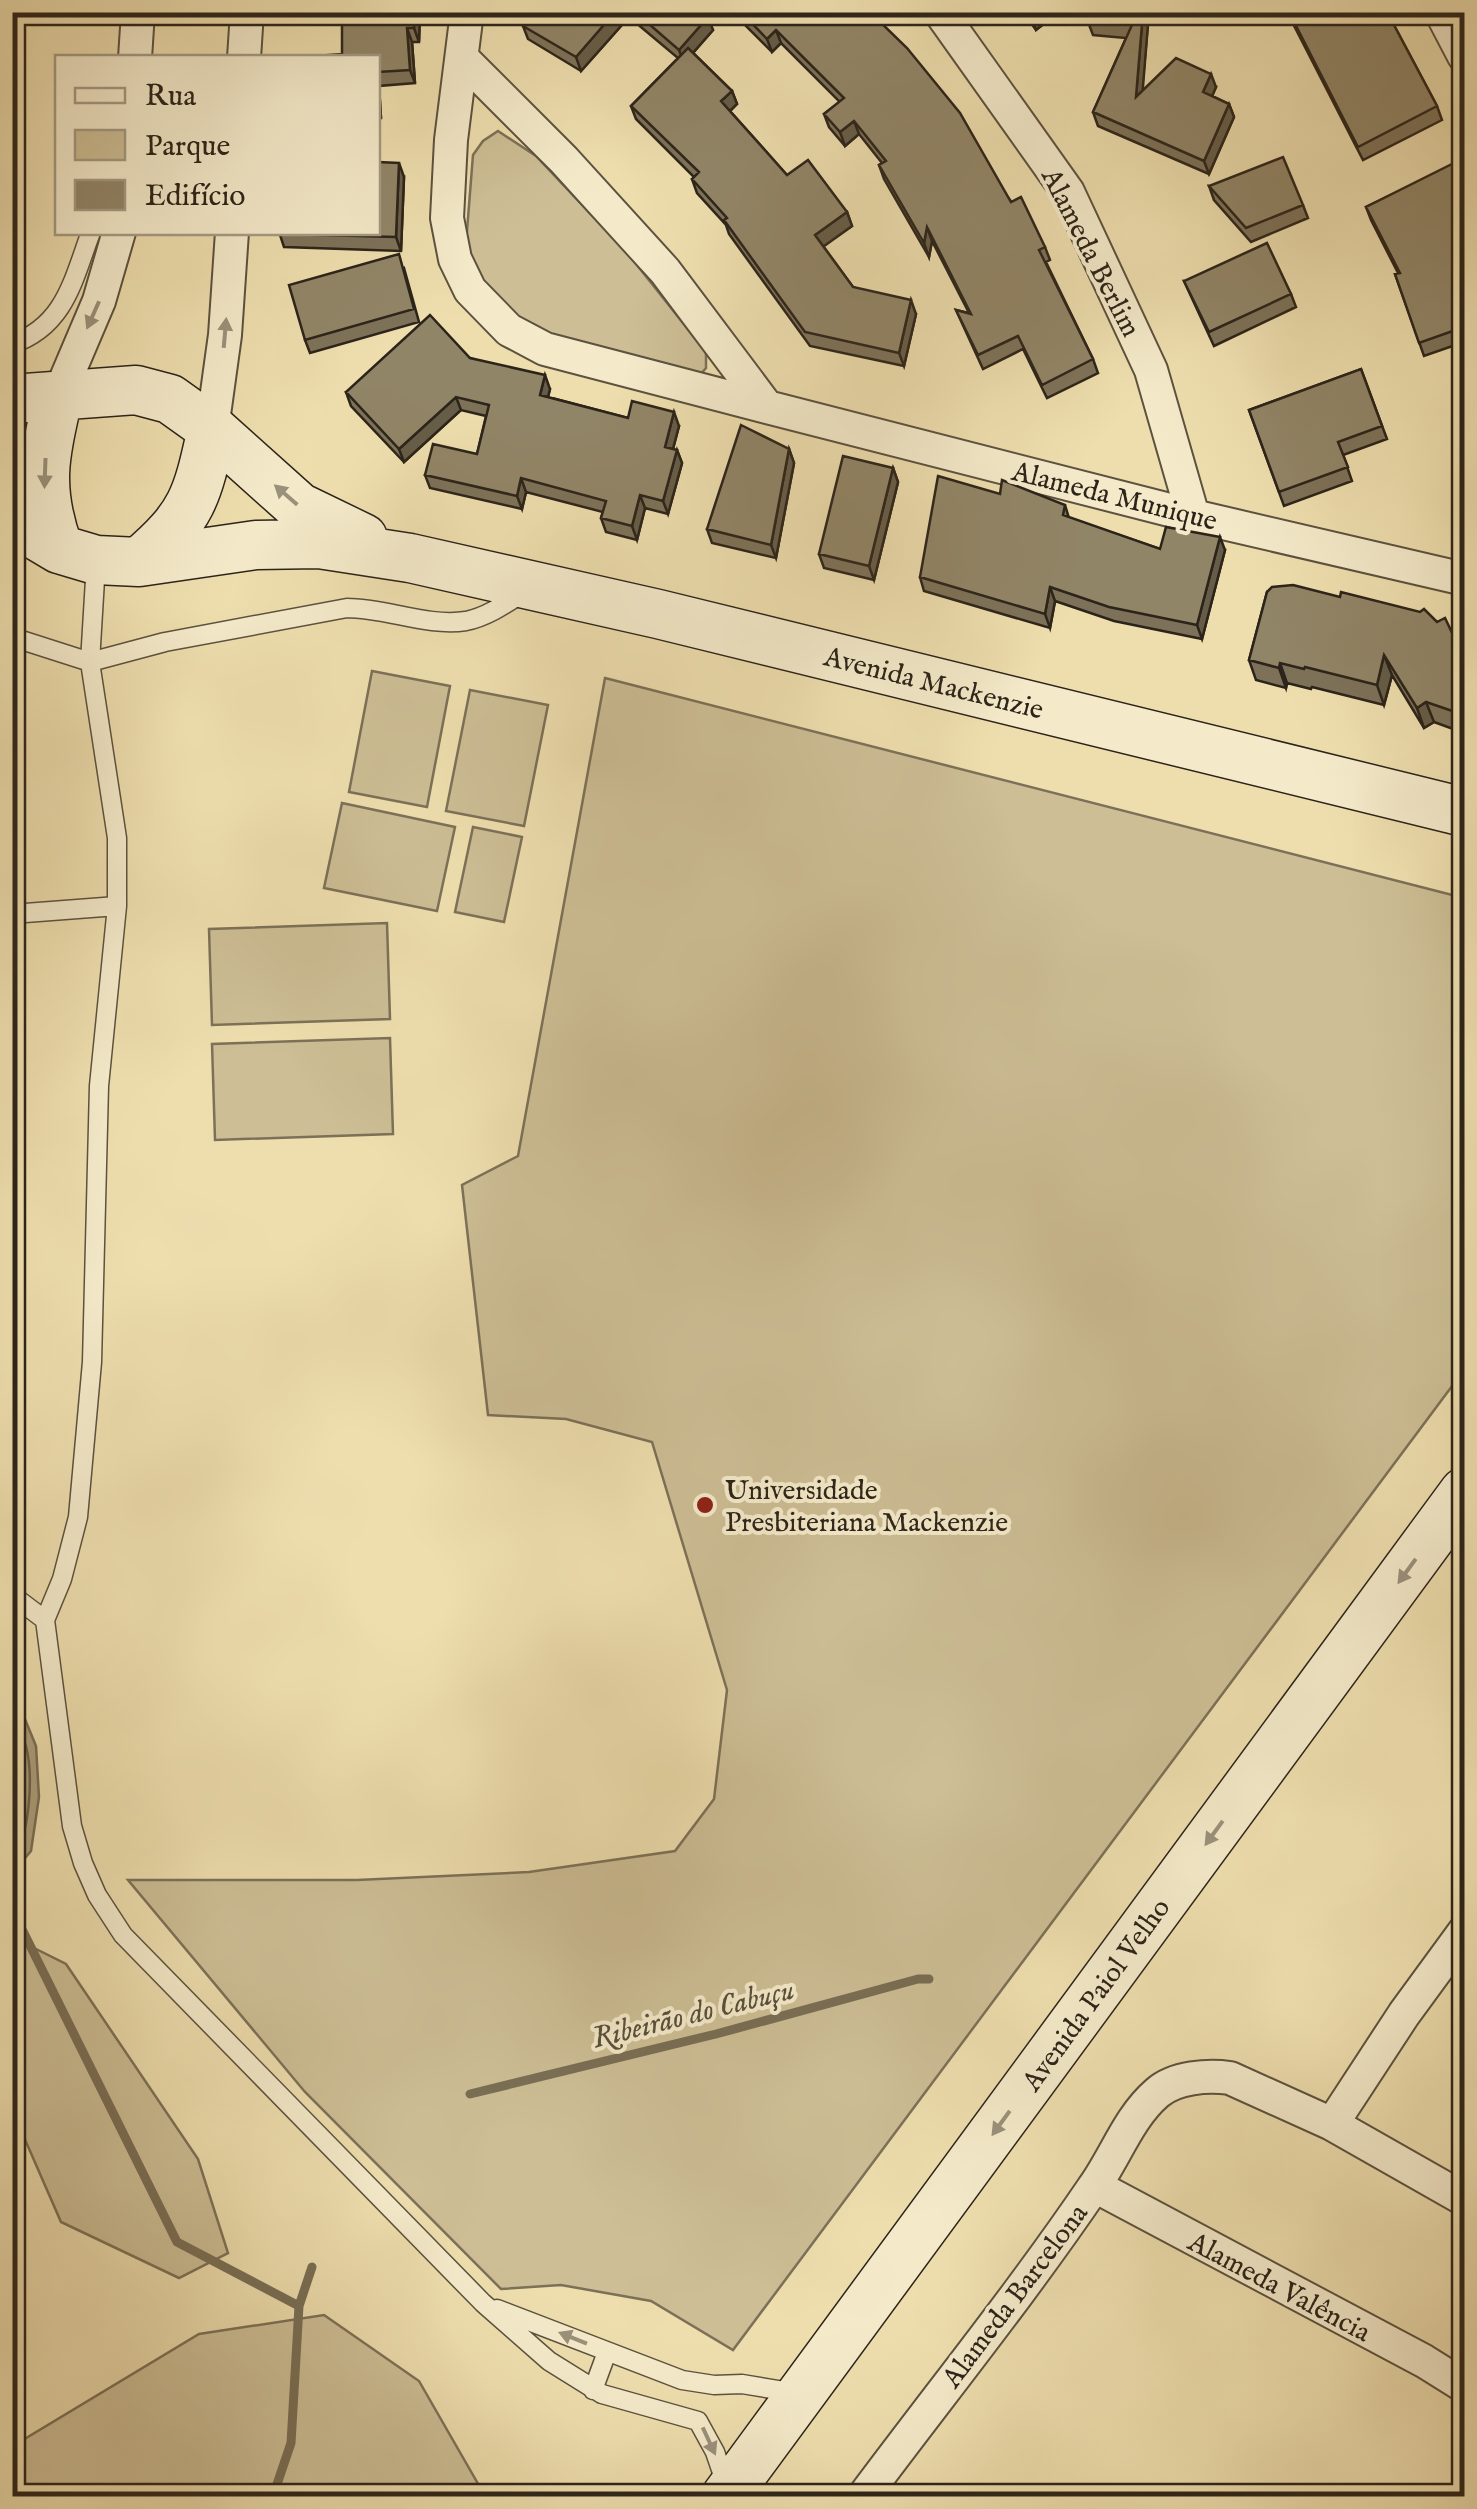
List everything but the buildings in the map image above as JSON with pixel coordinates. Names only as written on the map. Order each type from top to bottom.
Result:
[{"type":"main road","name":"Avenida Mackenzie","points":[[12,399],[136,390],[170,399],[212,430],[299,507],[403,556]]},
{"type":"main road","points":[[59,396],[43,473],[47,516],[98,557]]},
{"type":"main road","points":[[12,521],[98,557],[171,535],[190,508],[201,481],[212,430]]},
{"type":"main road","name":"Avenida Mackenzie","points":[[98,557],[287,544],[319,544],[403,556],[1464,812]]},
{"type":"main road","name":"Avenida Paiol Velho","points":[[740,2495],[802,2394],[1464,1492]]},
{"type":"main road","name":"Avenida Paiol Velho","points":[[740,2495],[1464,1548]]},
{"type":"street","points":[[135,55],[138,12]]},
{"type":"street","points":[[244,55],[247,12]]},
{"type":"street","name":"Alameda Munique","points":[[467,12],[451,140],[447,218],[454,259],[470,290],[508,330],[545,349],[767,407],[1194,516],[1464,578]]},
{"type":"street","name":"Alameda Berlim","points":[[940,12],[1076,206],[1151,370],[1194,516]]},
{"type":"street","points":[[1441,12],[1464,56]]},
{"type":"street","points":[[463,59],[564,160],[665,271],[767,407]]},
{"type":"street","points":[[59,396],[100,301],[118,235]]},
{"type":"street","points":[[212,430],[225,335],[232,235]]},
{"type":"street","points":[[1464,1932],[1332,2124],[1464,2199]]},
{"type":"street","name":"Alameda Barcelona","points":[[864,2496],[1095,2186],[1132,2122],[1158,2090],[1191,2079],[1230,2078],[1332,2124]]},
{"type":"street","name":"Alameda Valência","points":[[1095,2186],[1464,2386]]},
{"type":"lane","points":[[12,344],[34,336],[62,306],[89,235]]},
{"type":"lane","points":[[98,557],[90,662],[117,838],[117,906],[98,1086],[92,1362],[78,1517],[62,1579],[45,1620],[72,1826],[83,1863],[97,1896],[122,1935],[484,2303],[548,2362],[593,2390],[628,2404],[698,2421],[740,2495]]},
{"type":"lane","points":[[14,634],[90,662],[165,642],[346,608],[371,608],[437,621],[468,620],[499,608],[534,586]]},
{"type":"lane","points":[[12,914],[117,906]]},
{"type":"lane","points":[[12,1595],[45,1620]]},
{"type":"lane","points":[[484,2303],[682,2380],[802,2394]]},
{"type":"lane","points":[[593,2390],[607,2352]]},
{"type":"lane","points":[[678,2415],[682,2380]]},
{"type":"green space","points":[[498,131],[536,156],[629,255],[706,352],[706,368],[698,377],[545,339],[497,306],[465,256],[473,155],[483,141]]},
{"type":"green space","points":[[372,671],[450,686],[427,807],[349,792]]},
{"type":"green space","points":[[605,678],[1464,898],[1464,1370],[733,2350],[651,2301],[561,2285],[501,2289],[305,2092],[128,1880],[357,1880],[529,1872],[675,1851],[714,1799],[727,1690],[652,1442],[566,1419],[488,1415],[462,1185],[518,1156]]},
{"type":"green space","points":[[470,690],[548,705],[524,826],[446,811]]},
{"type":"green space","points":[[342,803],[455,827],[437,911],[324,888]]},
{"type":"green space","points":[[473,827],[522,837],[504,922],[455,912]]},
{"type":"green space","points":[[387,923],[390,1019],[212,1025],[209,929]]},
{"type":"green space","points":[[390,1038],[393,1134],[215,1140],[212,1044]]},
{"type":"green space","points":[[12,1937],[66,1964],[198,2159],[228,2253],[179,2278],[61,2222],[13,2112]]},
{"type":"green space","points":[[324,2315],[419,2381],[485,2496],[13,2496],[13,2446],[199,2334]]},
{"type":"water","points":[[13,1690],[36,1746],[39,1797],[31,1851],[13,1872]]},
{"type":"waterway","points":[[12,1909],[177,2242],[299,2306]]},
{"type":"waterway","name":"Ribeirão do Cabuçu","points":[[470,2094],[929,1979]]},
{"type":"waterway","name":"Ribeirão do Cabuçu","points":[[273,2496],[291,2443],[299,2306],[312,2267]]},
{"type":"place","name":"Universidade Presbiteriana Mackenzie","points":[[705,1505]]}]
